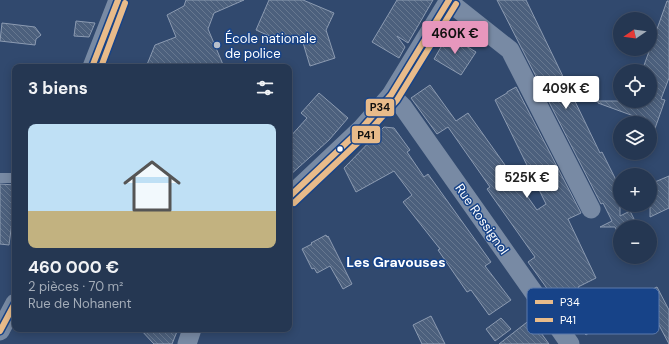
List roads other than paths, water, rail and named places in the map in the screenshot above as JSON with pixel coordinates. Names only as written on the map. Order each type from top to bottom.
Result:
[{"type":"street","points":[[93,64],[118,0]]},
{"type":"street","points":[[292,194],[356,134],[391,95],[448,1],[510,50],[591,209]]},
{"type":"street","name":"Rue Rossignol","points":[[391,95],[403,107],[531,288]]},
{"type":"street","points":[[6,328],[12,311]]},
{"type":"street","points":[[187,344],[191,332]]},
{"type":"street","name":"Rue Rossignol","points":[[563,334],[570,344]]},
{"type":"lane","points":[[0,178],[12,178]]},
{"type":"place","name":"École nationale de police","points":[[217,45]]},
{"type":"district","name":"Les Gravouses","points":[[396,262]]}]
